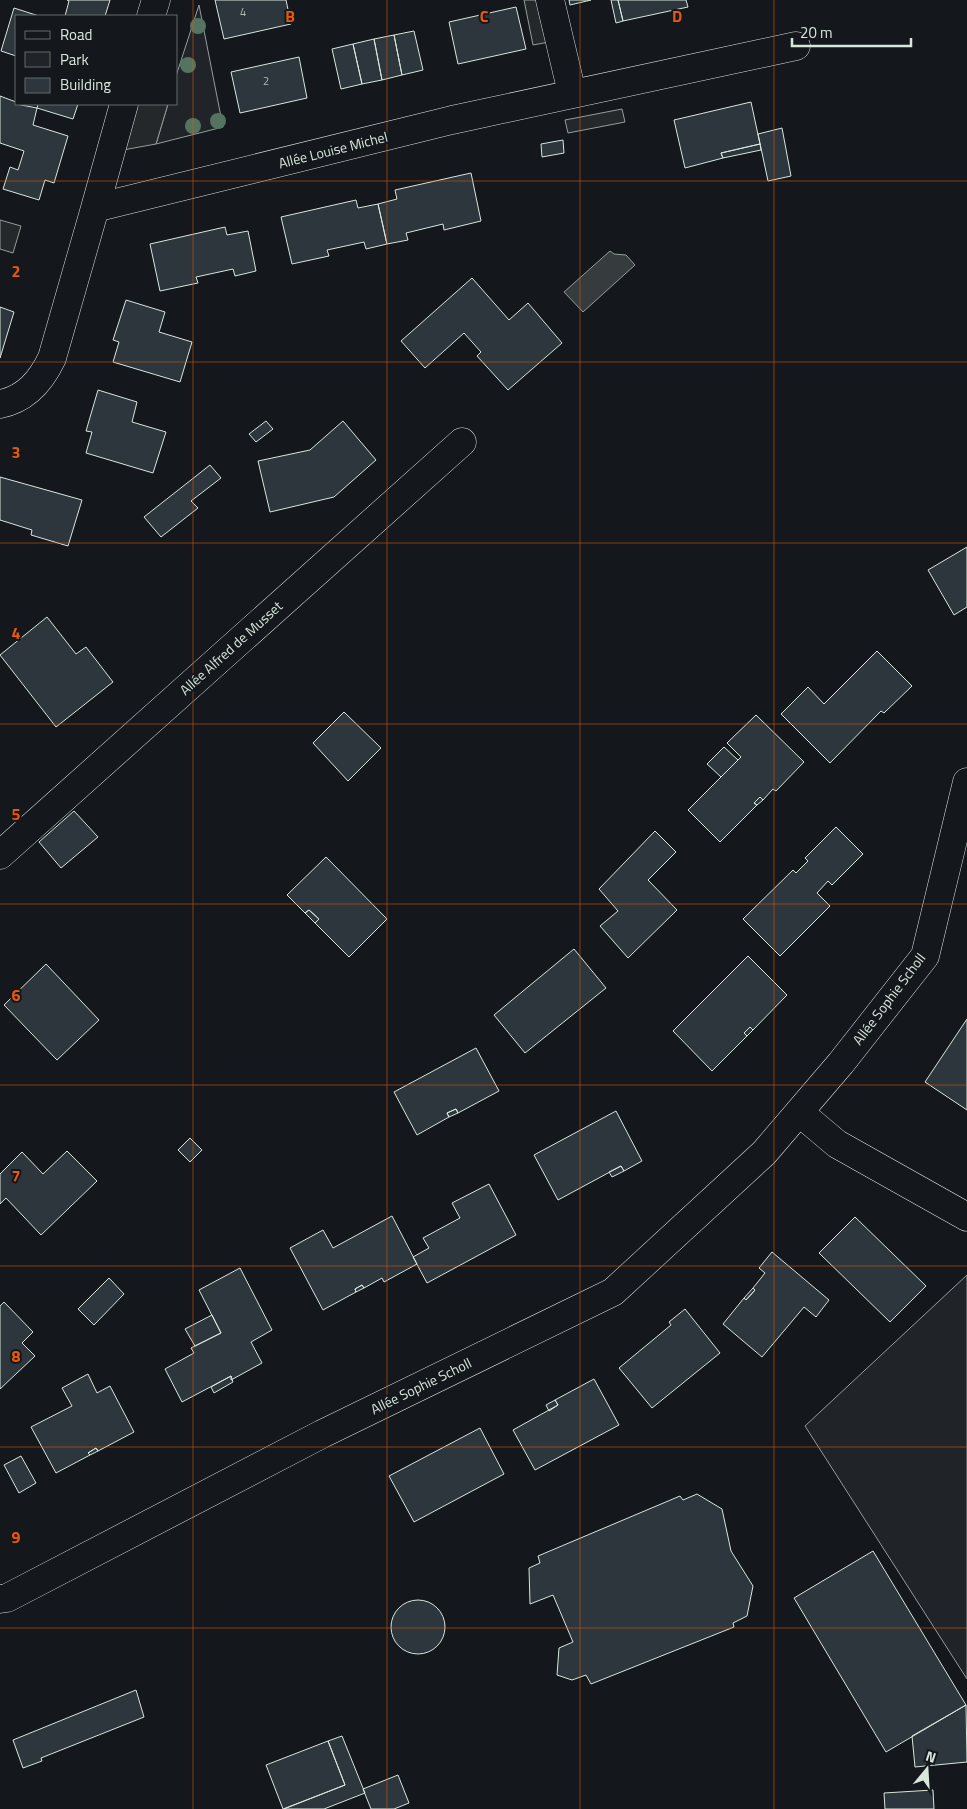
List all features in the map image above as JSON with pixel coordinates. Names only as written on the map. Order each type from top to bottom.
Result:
[{"type":"street","points":[[151,15],[156,0]]},
{"type":"street","points":[[550,0],[572,93]]},
{"type":"street","name":"Allée Louise Michel","points":[[95,208],[452,120],[796,46]]},
{"type":"street","points":[[0,404],[30,390],[43,376],[52,358],[124,105]]},
{"type":"street","name":"Allée Alfred de Musset","points":[[0,855],[462,442]]},
{"type":"street","name":"Allée Sophie Scholl","points":[[0,1599],[7,1598],[322,1434],[613,1292],[764,1152],[841,1063],[925,956],[967,782]]},
{"type":"street","points":[[799,1112],[837,1144],[967,1217]]},
{"type":"green space","points":[[199,5],[223,127],[156,144],[168,105],[178,105],[178,70]]},
{"type":"green space","points":[[967,1275],[967,1679],[805,1426]]},
{"type":"shaded area","points":[[524,0],[540,0],[549,42],[533,45]]},
{"type":"shaded area","points":[[138,105],[168,105],[156,144],[123,150]]},
{"type":"shaded area","points":[[622,109],[625,122],[568,133],[565,120]]},
{"type":"shaded area","points":[[0,220],[21,226],[13,253],[0,249]]},
{"type":"shaded area","points":[[610,251],[614,254],[626,255],[635,265],[583,312],[564,292]]},
{"type":"building","points":[[67,0],[110,0],[105,15],[65,15],[69,1]]},
{"type":"building","points":[[215,0],[286,0],[291,24],[224,39]]},
{"type":"building","points":[[569,0],[591,0],[570,5]]},
{"type":"building","points":[[611,0],[618,0],[623,21],[616,23]]},
{"type":"building","points":[[618,0],[686,0],[688,7],[623,21]]},
{"type":"building","points":[[516,7],[526,49],[458,64],[449,22]]},
{"type":"building","points":[[14,8],[36,15],[15,15],[15,56],[1,51]]},
{"type":"building","points":[[414,31],[423,70],[402,75],[394,35]]},
{"type":"building","points":[[394,35],[402,75],[382,80],[374,39]]},
{"type":"building","points":[[374,39],[382,80],[362,84],[353,44]]},
{"type":"building","points":[[353,44],[362,84],[341,89],[332,49]]},
{"type":"building","points":[[299,57],[307,98],[240,113],[231,72]]},
{"type":"building","points":[[0,96],[15,102],[15,105],[37,108],[33,125],[68,136],[54,183],[45,180],[39,200],[3,189],[10,167],[18,170],[24,151],[0,143]]},
{"type":"building","points":[[751,102],[760,144],[721,153],[723,158],[685,168],[674,120]]},
{"type":"building","points":[[38,105],[78,105],[73,119],[37,108]]},
{"type":"building","points":[[782,128],[791,176],[768,181],[758,134]]},
{"type":"building","points":[[563,140],[564,153],[542,157],[541,144]]},
{"type":"building","points":[[760,144],[761,150],[723,158],[721,153]]},
{"type":"building","points":[[471,173],[481,221],[444,230],[443,224],[406,233],[408,240],[387,244],[378,204],[397,199],[395,190]]},
{"type":"building","points":[[356,200],[358,208],[378,204],[387,244],[366,249],[364,242],[327,250],[329,256],[292,264],[281,217]]},
{"type":"building","points":[[225,227],[227,235],[248,231],[256,271],[235,276],[233,269],[196,277],[198,283],[160,291],[150,244]]},
{"type":"building","points":[[472,278],[509,320],[528,303],[562,343],[508,390],[477,356],[481,352],[464,333],[425,368],[401,341]]},
{"type":"building","points":[[126,300],[165,312],[159,332],[192,342],[180,382],[113,362],[119,342],[113,340]]},
{"type":"building","points":[[0,307],[14,312],[0,358]]},
{"type":"building","points":[[98,390],[137,402],[132,422],[166,432],[153,473],[86,453],[92,432],[86,431]]},
{"type":"building","points":[[266,421],[273,429],[256,442],[249,434]]},
{"type":"building","points":[[343,421],[376,460],[334,497],[270,512],[258,461],[310,450]]},
{"type":"building","points":[[210,465],[221,478],[191,501],[198,508],[161,537],[144,517]]},
{"type":"building","points":[[0,477],[82,500],[68,546],[31,535],[32,530],[0,520]]},
{"type":"building","points":[[967,547],[967,607],[954,615],[928,570]]},
{"type":"building","points":[[47,617],[76,654],[86,647],[113,682],[56,727],[0,655]]},
{"type":"building","points":[[877,651],[912,686],[884,713],[881,711],[830,763],[781,714],[808,687],[824,704]]},
{"type":"building","points":[[344,712],[381,748],[348,781],[313,743]]},
{"type":"building","points":[[756,715],[804,762],[776,791],[773,789],[763,800],[760,797],[754,803],[757,805],[720,842],[688,810],[741,757],[727,743]]},
{"type":"building","points":[[724,747],[738,760],[721,777],[707,764]]},
{"type":"building","points":[[760,797],[763,800],[757,805],[754,803]]},
{"type":"building","points":[[74,811],[98,837],[61,868],[39,842]]},
{"type":"building","points":[[836,827],[863,854],[832,885],[828,881],[817,893],[830,906],[780,956],[743,919],[793,870],[796,873],[808,861],[805,858]]},
{"type":"building","points":[[655,831],[676,852],[648,880],[677,910],[628,958],[600,926],[618,911],[599,889]]},
{"type":"building","points":[[326,857],[387,919],[349,957],[315,923],[319,919],[309,910],[305,913],[287,895]]},
{"type":"building","points":[[309,910],[319,919],[315,923],[305,913]]},
{"type":"building","points":[[574,949],[606,988],[525,1053],[494,1015]]},
{"type":"building","points":[[748,956],[787,995],[753,1030],[750,1027],[744,1033],[747,1036],[712,1071],[673,1031]]},
{"type":"building","points":[[46,964],[99,1020],[57,1060],[4,1005]]},
{"type":"building","points":[[967,1019],[967,1110],[925,1082]]},
{"type":"building","points":[[750,1027],[753,1030],[747,1036],[744,1033]]},
{"type":"building","points":[[476,1048],[499,1091],[458,1113],[456,1109],[447,1113],[449,1117],[417,1135],[394,1092]]},
{"type":"building","points":[[456,1109],[458,1113],[449,1117],[447,1113]]},
{"type":"building","points":[[616,1111],[642,1161],[624,1171],[621,1166],[558,1200],[534,1155]]},
{"type":"building","points":[[190,1138],[202,1150],[190,1162],[178,1150]]},
{"type":"building","points":[[67,1151],[97,1181],[41,1235],[6,1198],[0,1204],[0,1174],[22,1152],[43,1174]]},
{"type":"building","points":[[621,1166],[624,1171],[612,1177],[609,1172]]},
{"type":"building","points":[[489,1184],[516,1235],[427,1283],[413,1257],[429,1248],[423,1238],[460,1218],[452,1203]]},
{"type":"building","points":[[392,1216],[417,1264],[384,1282],[382,1278],[364,1288],[362,1285],[355,1289],[356,1292],[323,1310],[290,1248],[323,1230],[333,1248]]},
{"type":"building","points":[[855,1217],[926,1286],[890,1322],[819,1253]]},
{"type":"building","points":[[772,1252],[829,1300],[816,1317],[804,1307],[762,1357],[723,1324],[744,1298],[746,1300],[755,1290],[753,1288],[765,1273],[759,1268]]},
{"type":"building","points":[[240,1268],[272,1330],[251,1342],[262,1363],[231,1380],[231,1376],[182,1402],[165,1369],[194,1353],[191,1348],[221,1333],[199,1290]]},
{"type":"building","points":[[109,1278],[124,1294],[94,1325],[78,1309]]},
{"type":"building","points":[[362,1285],[364,1288],[356,1292],[355,1289]]},
{"type":"building","points":[[753,1288],[755,1290],[746,1300],[744,1298]]},
{"type":"building","points":[[4,1302],[33,1332],[22,1343],[35,1356],[0,1389],[0,1306]]},
{"type":"building","points":[[685,1309],[720,1353],[652,1408],[619,1368],[671,1325],[669,1322]]},
{"type":"building","points":[[212,1315],[221,1333],[195,1346],[185,1329]]},
{"type":"building","points":[[88,1374],[97,1393],[110,1386],[134,1432],[98,1451],[96,1448],[88,1453],[90,1455],[56,1473],[31,1427],[72,1406],[62,1388]]},
{"type":"building","points":[[231,1376],[233,1382],[214,1393],[211,1387]]},
{"type":"building","points":[[594,1379],[619,1425],[535,1470],[513,1430],[558,1405],[555,1400]]},
{"type":"building","points":[[555,1400],[558,1405],[549,1411],[546,1405]]},
{"type":"building","points":[[480,1428],[504,1474],[414,1522],[389,1476]]},
{"type":"building","points":[[96,1448],[98,1451],[90,1455],[88,1453]]},
{"type":"building","points":[[21,1456],[36,1483],[19,1493],[4,1465]]},
{"type":"building","points":[[697,1494],[722,1509],[731,1551],[753,1586],[747,1616],[733,1623],[734,1627],[591,1684],[586,1675],[572,1680],[557,1675],[559,1648],[573,1642],[553,1595],[530,1604],[529,1568],[540,1563],[538,1556],[680,1496],[683,1500]]},
{"type":"building","points":[[873,1551],[966,1705],[886,1752],[794,1598]]},
{"type":"building","points":[[418,1600],[428,1602],[437,1608],[443,1617],[445,1627],[443,1637],[437,1646],[428,1652],[418,1654],[408,1652],[399,1646],[393,1637],[391,1627],[393,1617],[399,1608],[408,1602]]},
{"type":"building","points":[[136,1690],[144,1717],[41,1758],[42,1761],[23,1768],[13,1740]]},
{"type":"building","points":[[966,1705],[967,1762],[915,1767],[912,1736]]},
{"type":"building","points":[[342,1736],[365,1793],[324,1809],[284,1809],[345,1785],[328,1741]]},
{"type":"building","points":[[328,1741],[345,1785],[283,1809],[266,1765]]},
{"type":"building","points":[[398,1775],[409,1803],[394,1809],[371,1809],[363,1789]]},
{"type":"building","points":[[933,1790],[934,1809],[885,1809],[884,1793]]}]
